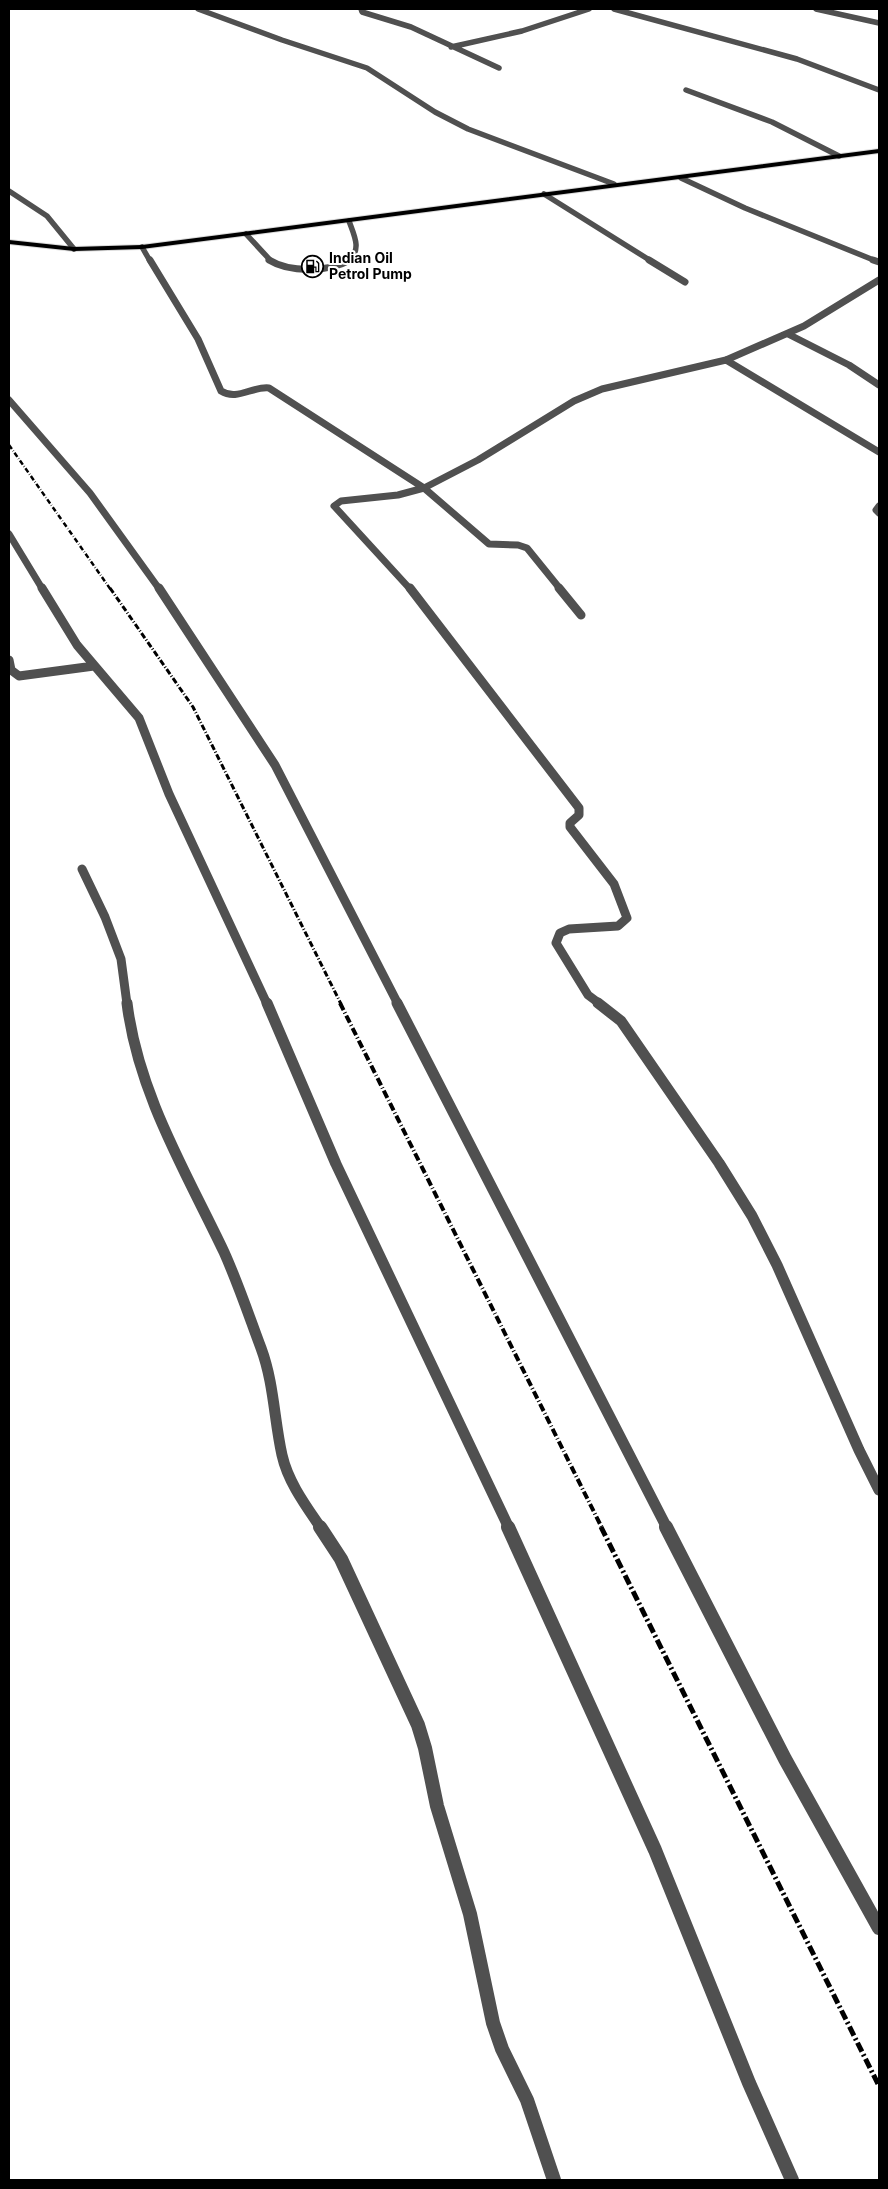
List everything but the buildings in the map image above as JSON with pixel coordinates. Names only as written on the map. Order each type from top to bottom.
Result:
[{"type":"main road","points":[[9,242],[74,249],[142,247],[349,221],[614,184],[681,178],[879,151]]},
{"type":"street","points":[[198,9],[282,40],[367,68],[435,112],[468,129],[614,184]]},
{"type":"street","points":[[361,9],[362,12],[369,15],[411,28],[499,68]]},
{"type":"street","points":[[451,46],[522,31],[589,9]]},
{"type":"street","points":[[614,9],[797,59],[879,90]]},
{"type":"street","points":[[816,9],[879,23]]},
{"type":"street","points":[[686,90],[772,122],[838,156]]},
{"type":"street","points":[[681,178],[746,208],[879,262]]},
{"type":"street","points":[[9,191],[47,216],[74,249]]},
{"type":"street","points":[[544,194],[686,282]]},
{"type":"street","points":[[246,234],[273,263],[300,269],[318,268],[340,264],[350,260],[355,255],[357,248],[349,221]]},
{"type":"street","points":[[142,247],[198,339],[221,391],[231,396],[257,387],[269,388],[424,488],[489,544],[501,546],[518,544],[527,548],[581,615]]},
{"type":"street","points":[[879,280],[788,334],[726,360],[609,388],[574,401],[478,460],[424,488],[398,495],[341,501],[334,506],[414,593],[579,808],[579,815],[570,823],[572,832],[614,884],[627,918],[618,926],[560,933],[557,938],[557,947],[588,995],[621,1021],[719,1163],[752,1216],[777,1265],[858,1450],[879,1490]]},
{"type":"street","points":[[869,286],[879,291]]},
{"type":"street","points":[[788,334],[849,366],[879,385]]},
{"type":"street","points":[[726,360],[879,452]]},
{"type":"street","points":[[9,400],[95,500],[177,613],[274,765],[785,1759],[879,1928]]},
{"type":"street","points":[[879,506],[876,510],[879,513]]},
{"type":"street","points":[[9,534],[77,645],[139,718],[169,794],[262,992],[336,1164],[530,1575],[651,1841],[749,2083],[792,2180]]},
{"type":"street","points":[[9,660],[10,670],[13,674],[19,676],[94,666]]},
{"type":"street","points":[[82,869],[105,917],[121,959],[130,1029],[143,1078],[159,1118],[225,1255],[261,1348],[270,1375],[282,1456],[288,1472],[301,1499],[342,1559],[418,1724],[437,1806],[470,1914],[493,2023],[502,2049],[527,2100],[554,2180]]},
{"type":"railway","points":[[9,445],[111,590]]},
{"type":"railway","points":[[110,588],[193,707],[341,1004]]},
{"type":"railway","points":[[340,1003],[602,1528]]},
{"type":"railway","points":[[601,1527],[879,2086]]},
{"type":"place","name":"Indian Oil Petrol Pump","points":[[313,266]]}]
